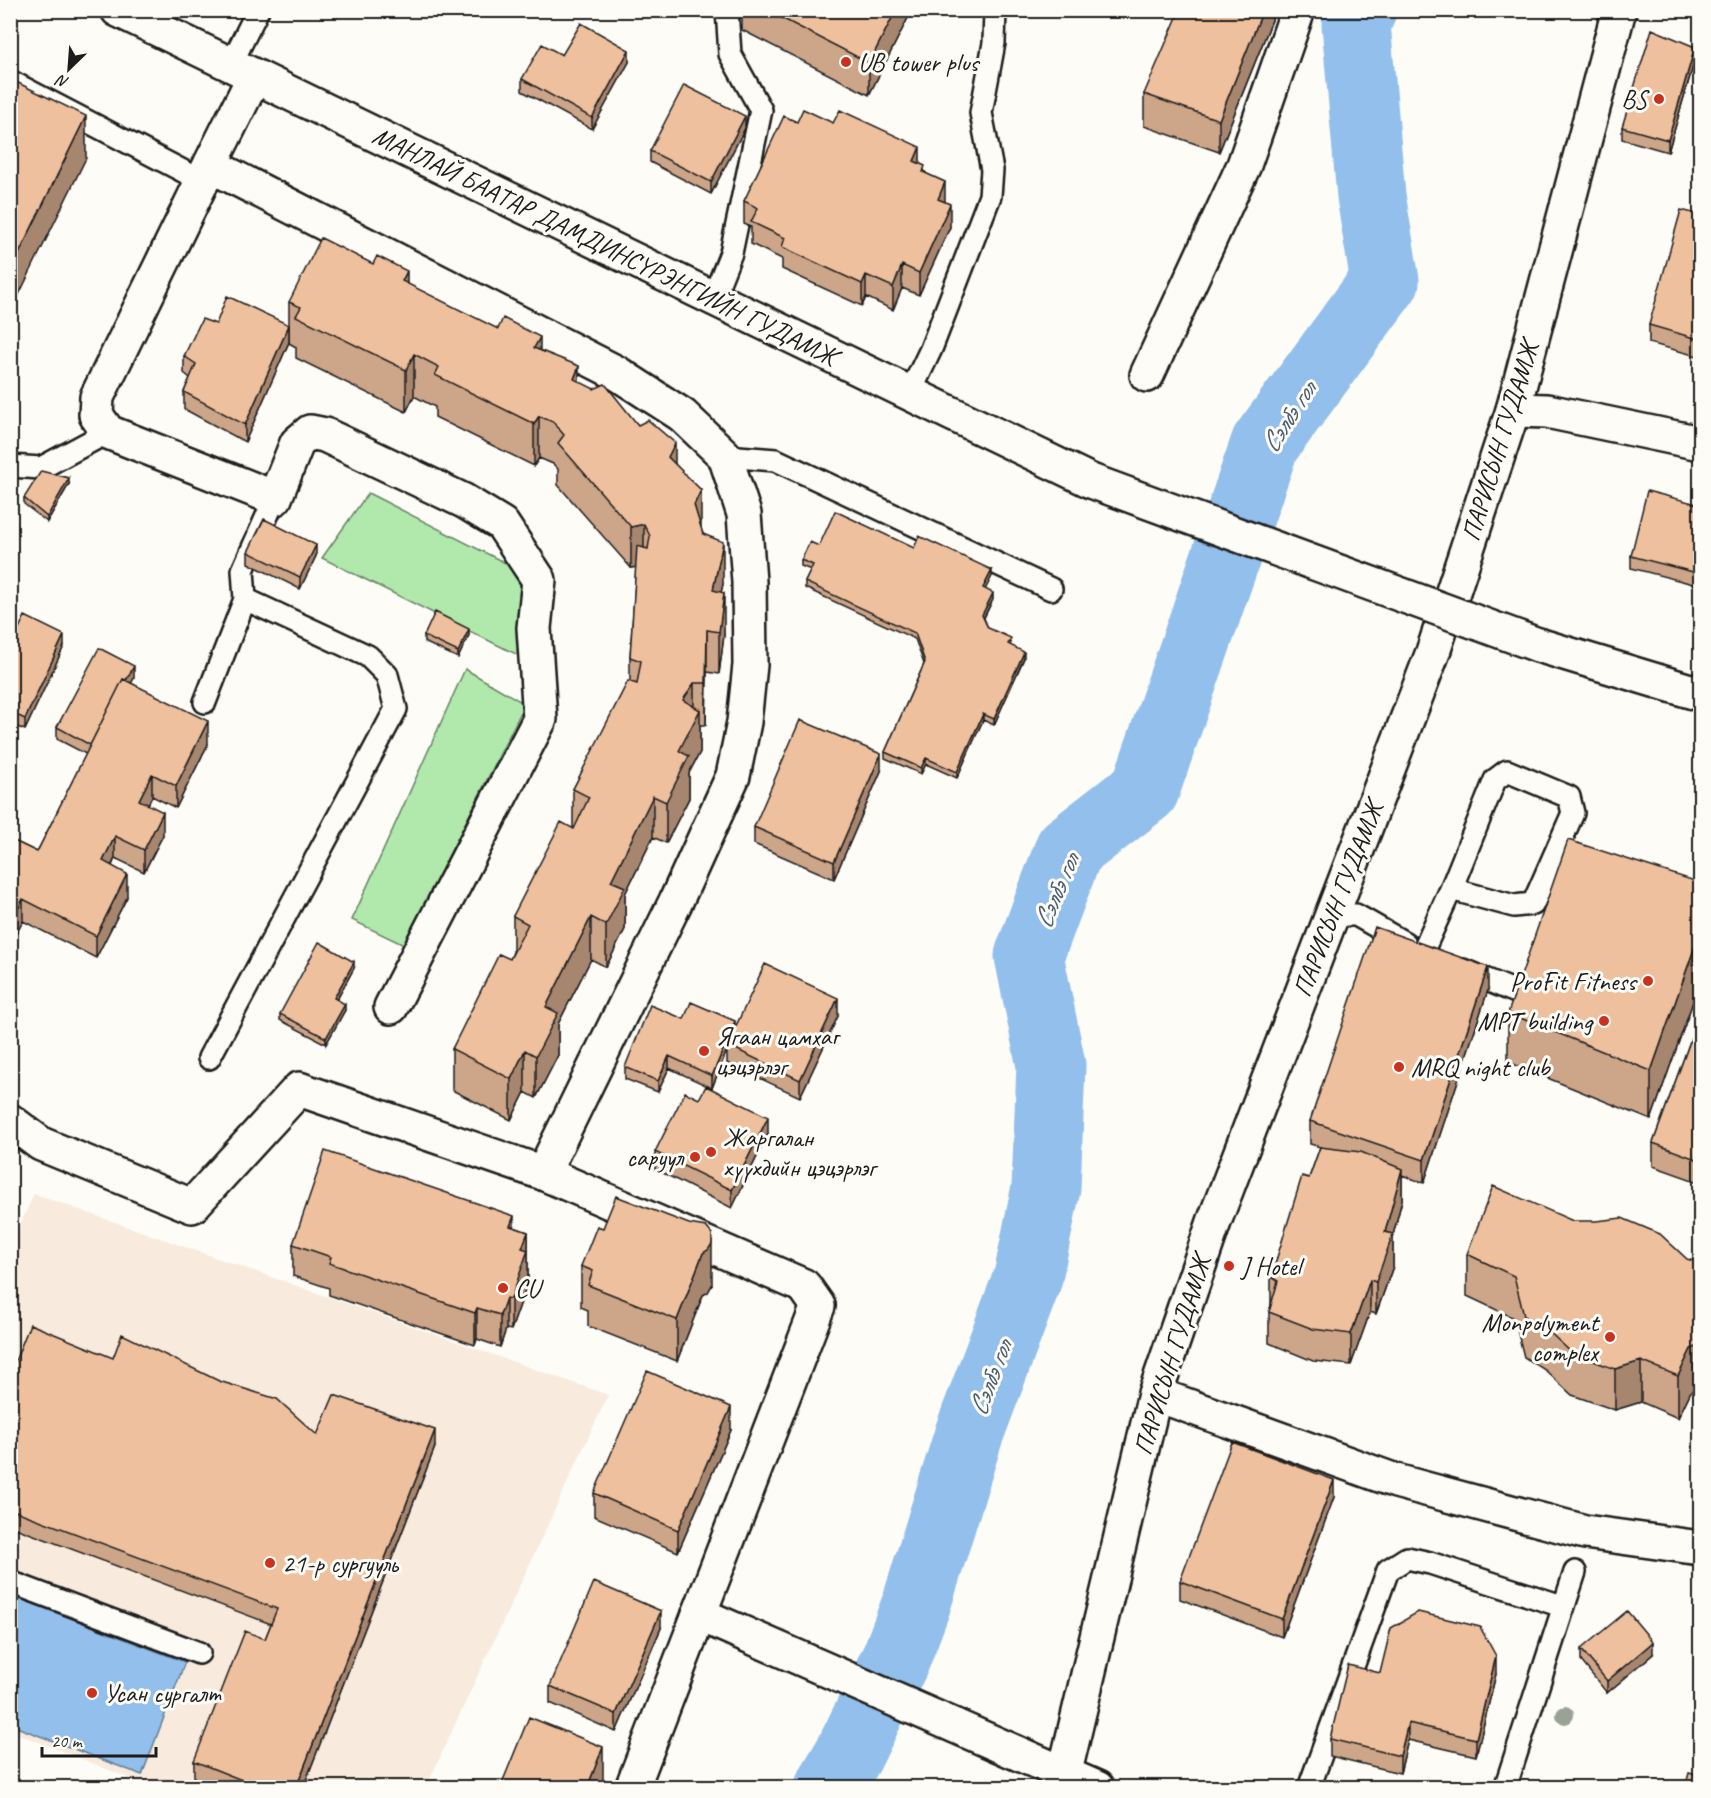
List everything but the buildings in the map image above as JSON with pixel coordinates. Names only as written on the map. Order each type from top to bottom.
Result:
[{"type":"street","name":"МАНЛАЙ БААТАР ДАМДИНСҮРЭНГИЙН ГУДАМЖ","points":[[118,10],[1091,481],[1538,645],[1701,694]]},
{"type":"street","points":[[1148,375],[1244,165],[1298,10]]},
{"type":"street","name":"ПАРИСЫН ГУДАМЖ","points":[[1063,1781],[1155,1394],[1214,1221],[1433,652],[1513,410],[1619,10]]},
{"type":"street","points":[[242,71],[206,173],[97,397],[96,415],[108,432],[275,498],[297,442],[310,432],[325,435],[464,501],[502,524],[539,580],[534,628],[540,719],[391,1008]]},
{"type":"street","points":[[206,173],[617,373],[682,415],[725,456],[744,513],[749,582],[750,665],[744,722],[733,776],[676,901],[543,1173]]},
{"type":"street","points":[[1513,410],[1547,411],[1701,443]]},
{"type":"street","points":[[10,1121],[40,1144],[192,1206],[299,1089],[543,1173],[804,1286],[818,1306],[632,1788]]},
{"type":"street","points":[[1155,1394],[1396,1481],[1585,1532],[1701,1548]]},
{"type":"street","points":[[699,1614],[765,1645],[966,1730],[1063,1781],[1096,1788]]},
{"type":"lane","points":[[242,71],[258,10]]},
{"type":"lane","points":[[713,298],[731,253],[761,110],[730,54],[727,10]]},
{"type":"lane","points":[[910,393],[931,349],[990,196],[992,170],[981,113],[994,43],[995,10]]},
{"type":"lane","points":[[10,81],[206,173]]},
{"type":"lane","points":[[10,466],[41,468],[108,432]]},
{"type":"lane","points":[[725,456],[776,460],[1051,589]]},
{"type":"lane","points":[[205,702],[245,599],[243,570],[275,498]]},
{"type":"lane","points":[[209,1058],[396,709],[387,675],[368,656],[245,599]]},
{"type":"lane","points":[[1422,953],[1451,889],[1494,780],[1507,771],[1569,798],[1573,813],[1533,904],[1514,906],[1451,889]]},
{"type":"lane","points":[[1332,915],[1356,915],[1422,953],[1516,992]]},
{"type":"lane","points":[[1309,1788],[1308,1785],[1388,1570],[1407,1558],[1418,1560],[1562,1606]]},
{"type":"lane","points":[[1505,1788],[1562,1606],[1575,1572]]},
{"type":"lane","points":[[10,1582],[199,1653]]},
{"type":"shaded area","name":"21-р сургууль","points":[[34,1194],[608,1395],[426,1787],[152,1787],[11,1731],[10,1247]]},
{"type":"green space","points":[[368,493],[539,580],[526,659],[322,558]]},
{"type":"green space","points":[[465,669],[525,704],[404,945],[352,920]]},
{"type":"water","name":"Усан сургалт","points":[[10,1595],[185,1662],[142,1775],[11,1725]]},
{"type":"waterway","name":"Сэлбэ гол","points":[[829,1788],[849,1754],[896,1658],[916,1605],[969,1434],[1028,1277],[1046,1188],[1051,1065],[1029,956],[1069,849],[1145,790],[1265,444],[1385,281],[1371,196],[1356,24],[1362,10]]},
{"type":"place","name":"UB tower plus","points":[[846,62]]},
{"type":"place","name":"BS","points":[[1659,99]]},
{"type":"place","name":"ProFit Fitness","points":[[1648,981]]},
{"type":"place","name":"MPT building","points":[[1604,1021]]},
{"type":"place","name":"Ягаан цамхаг цэцэрлэг","points":[[704,1051]]},
{"type":"place","name":"MRQ night club","points":[[1399,1067]]},
{"type":"place","name":"Жаргалан хүүхдийн цэцэрлэг","points":[[711,1152]]},
{"type":"place","name":"саруул","points":[[695,1157]]},
{"type":"place","name":"J Hotel","points":[[1229,1266]]},
{"type":"place","name":"CU","points":[[503,1288]]},
{"type":"place","name":"Monpolyment complex","points":[[1610,1337]]},
{"type":"place","name":"21-р сургууль","points":[[270,1563]]},
{"type":"place","name":"Усан сургалт","points":[[92,1693]]}]
